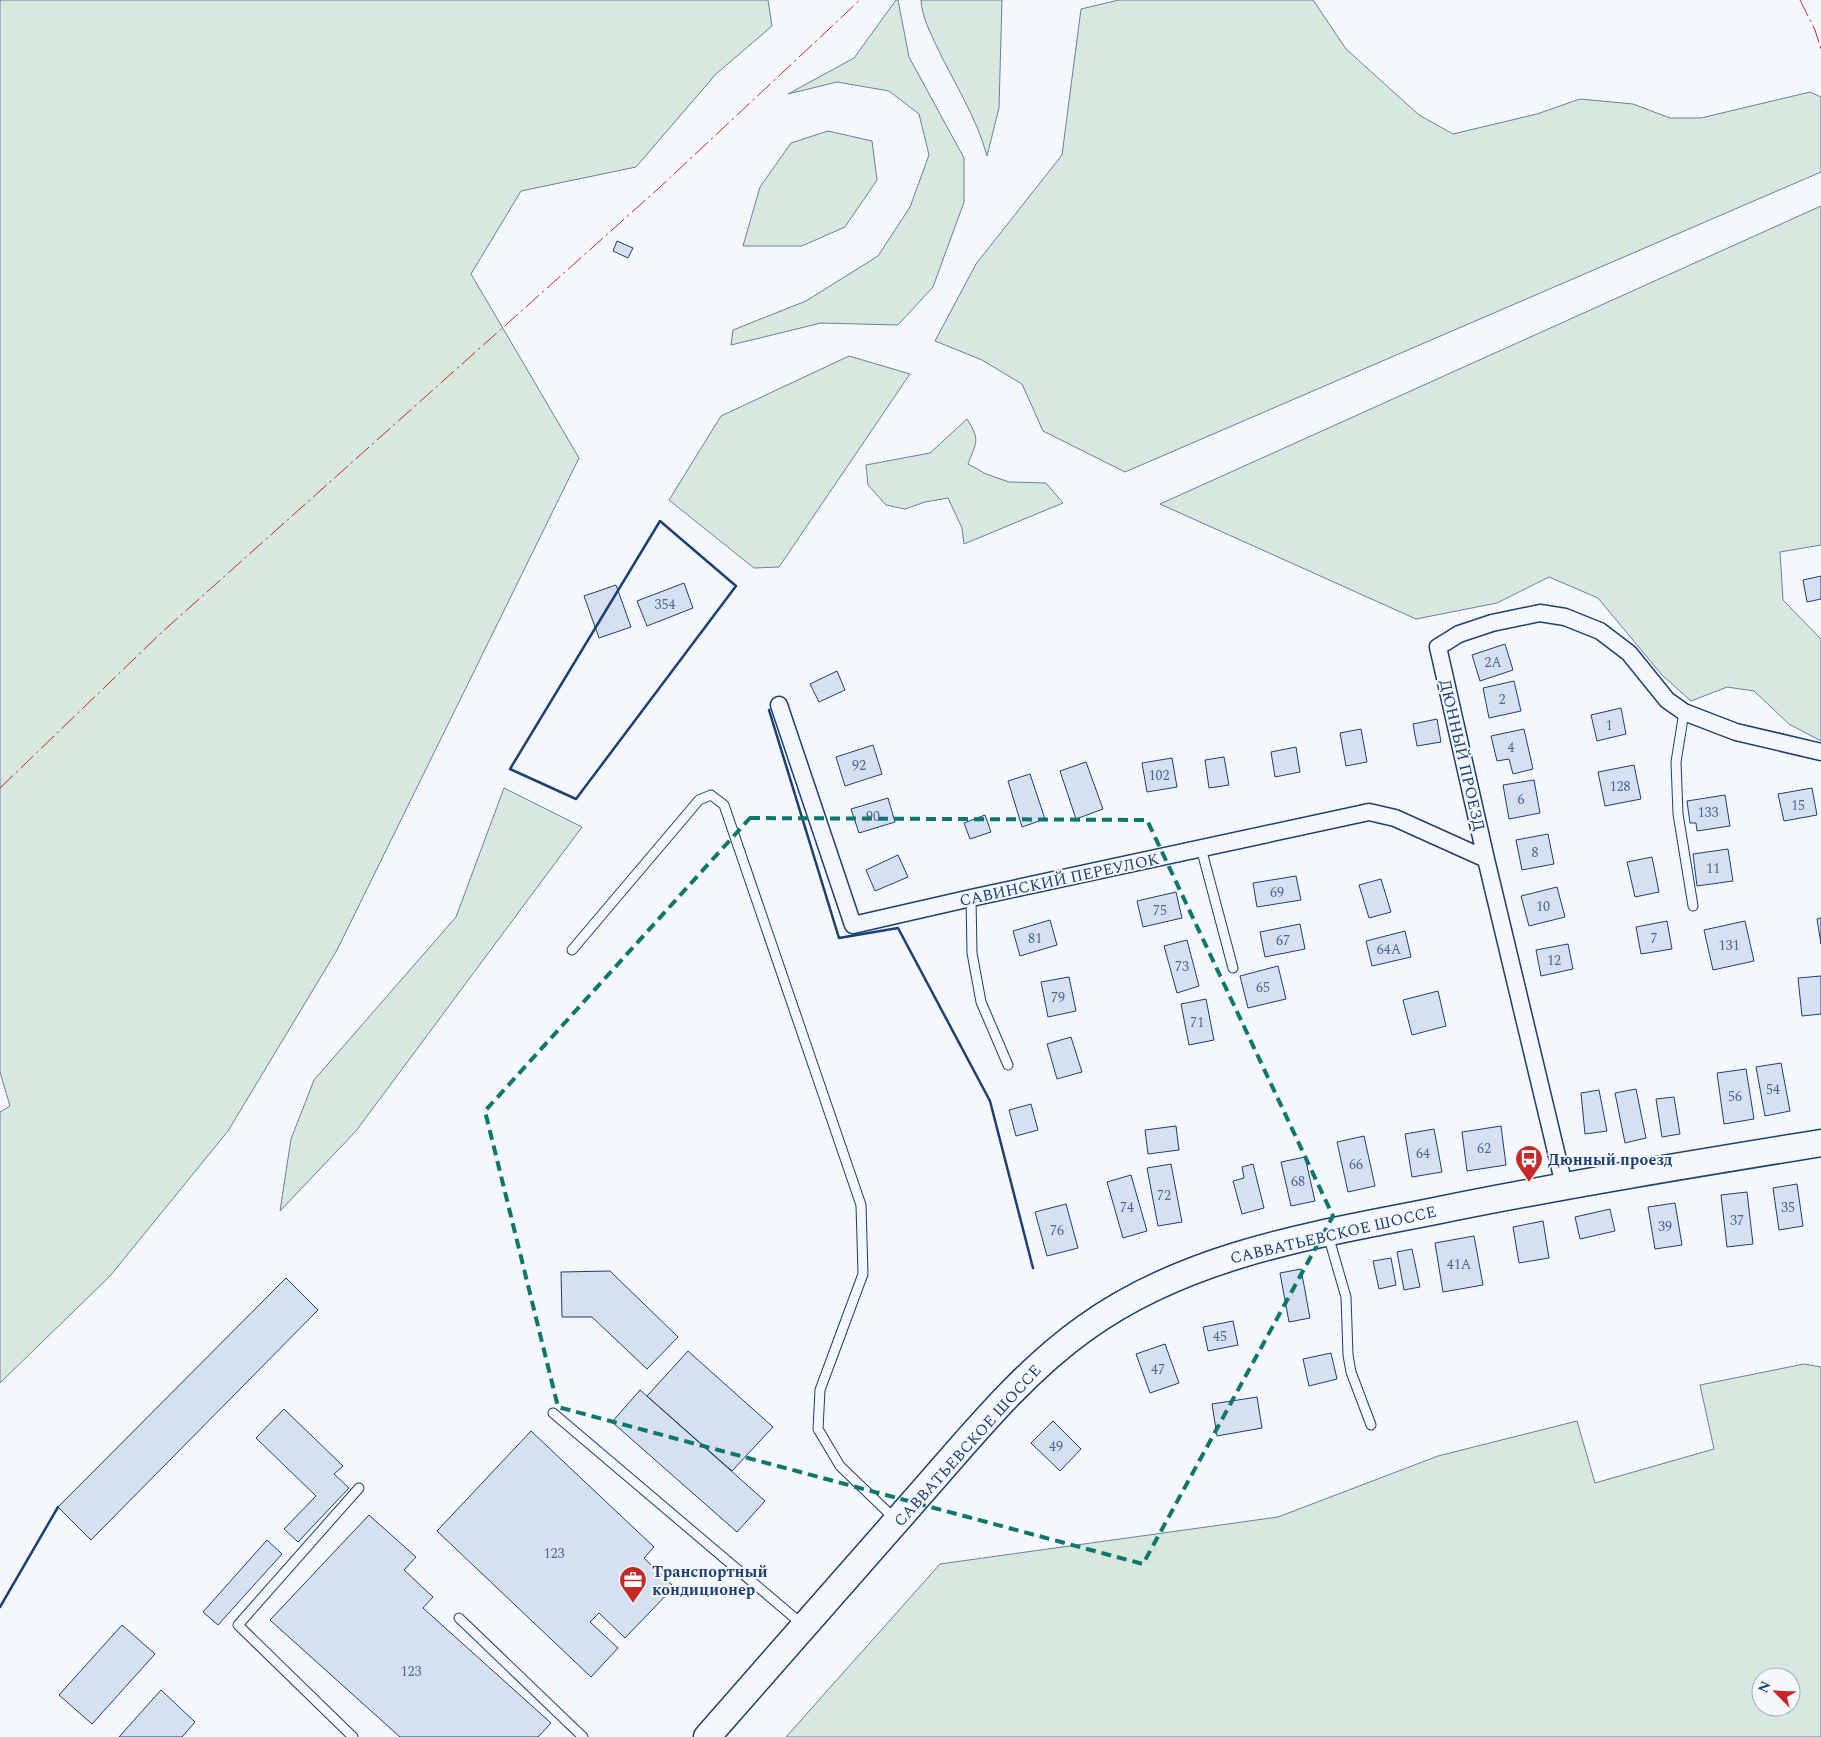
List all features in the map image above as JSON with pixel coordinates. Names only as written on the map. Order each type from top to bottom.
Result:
[{"type":"main road","name":"САВВАТЬЕВСКОЕ ШОССЕ","points":[[707,1737],[1023,1380],[1054,1351],[1100,1317],[1149,1289],[1201,1266],[1241,1253],[1327,1232],[1564,1185],[1821,1143]]},
{"type":"street","name":"ДЮННЫЙ ПРОЕЗД","points":[[1564,1185],[1486,859],[1438,646],[1459,634],[1492,623],[1540,613],[1565,617],[1600,630],[1629,653],[1667,700],[1684,712]]},
{"type":"street","name":"САВИНСКИЙ ПЕРЕУЛОК","points":[[779,706],[853,925],[1368,812],[1394,818],[1486,859]]},
{"type":"street","points":[[1684,712],[1736,732],[1821,752]]},
{"type":"lane","points":[[1684,712],[1676,762],[1678,814],[1693,906]]},
{"type":"lane","points":[[572,950],[698,800],[711,795],[724,805],[861,1205],[863,1274],[820,1390],[818,1429],[840,1466],[897,1521]]},
{"type":"lane","points":[[1201,848],[1233,968]]},
{"type":"lane","points":[[971,898],[972,953],[981,1002],[1008,1065]]},
{"type":"lane","points":[[1327,1232],[1346,1297],[1348,1355],[1351,1372],[1370,1425]]},
{"type":"lane","points":[[553,1413],[804,1627]]},
{"type":"lane","points":[[353,1737],[238,1625],[359,1488]]},
{"type":"lane","points":[[459,1618],[583,1737]]},
{"type":"highlighted area","points":[[750,818],[1147,820],[1333,1216],[1143,1564],[558,1407],[485,1111]]},
{"type":"shaded area","points":[[0,0],[768,0],[772,26],[716,74],[636,167],[521,191],[471,274],[579,458],[337,950],[228,1131],[110,1276],[0,1383],[0,1112],[10,1106],[0,1072]]},
{"type":"shaded area","points":[[896,0],[898,0],[909,57],[964,158],[964,202],[933,287],[898,325],[821,323],[731,345],[733,330],[806,301],[878,256],[910,207],[929,155],[919,114],[889,91],[837,82],[788,94],[854,58]]},
{"type":"shaded area","points":[[921,0],[1002,0],[999,108],[987,156],[971,114],[929,30]]},
{"type":"shaded area","points":[[1119,0],[1313,0],[1346,49],[1419,115],[1453,134],[1537,114],[1580,99],[1633,104],[1670,118],[1701,118],[1810,92],[1821,97],[1821,172],[1125,472],[1043,431],[1022,384],[982,360],[935,341],[976,264],[1062,155],[1081,9]]},
{"type":"shaded area","points":[[828,131],[872,141],[877,180],[845,227],[802,246],[743,246],[760,187],[791,143]]},
{"type":"shaded area","points":[[1821,206],[1821,545],[1780,552],[1783,600],[1821,639],[1821,741],[1789,724],[1754,691],[1727,687],[1691,701],[1662,675],[1598,598],[1549,577],[1497,603],[1416,619],[1160,504]]},
{"type":"shaded area","points":[[849,356],[910,374],[779,567],[754,568],[669,500],[721,416]]},
{"type":"shaded area","points":[[967,419],[976,437],[975,446],[968,464],[986,474],[1009,482],[1046,483],[1063,503],[964,544],[962,528],[948,498],[925,502],[905,509],[886,505],[868,485],[866,465],[930,453]]},
{"type":"shaded area","points":[[504,788],[582,827],[356,1131],[280,1211],[291,1139],[314,1080],[456,917]]},
{"type":"shaded area","points":[[1804,1364],[1821,1367],[1821,1737],[786,1737],[940,1564],[1278,1517],[1438,1456],[1577,1421],[1595,1483],[1714,1449],[1700,1385]]},
{"type":"building","points":[[617,241],[633,248],[628,258],[613,251]]},
{"type":"building","points":[[1821,576],[1821,599],[1807,602],[1803,580]]},
{"type":"building","points":[[684,583],[693,608],[647,626],[637,601]]},
{"type":"building","points":[[616,585],[631,627],[599,638],[584,596]]},
{"type":"building","points":[[1505,644],[1513,670],[1480,681],[1472,655]]},
{"type":"building","points":[[837,671],[845,690],[819,702],[810,684]]},
{"type":"building","points":[[1514,681],[1521,711],[1489,718],[1483,688]]},
{"type":"building","points":[[1621,708],[1626,734],[1597,741],[1591,715]]},
{"type":"building","points":[[1437,719],[1441,742],[1417,746],[1413,724]]},
{"type":"building","points":[[1361,729],[1367,762],[1346,766],[1340,733]]},
{"type":"building","points":[[1524,729],[1533,769],[1513,774],[1509,759],[1497,761],[1491,736]]},
{"type":"building","points":[[873,745],[882,774],[845,786],[836,757]]},
{"type":"building","points":[[1296,747],[1300,772],[1275,777],[1271,752]]},
{"type":"building","points":[[1224,757],[1229,785],[1209,788],[1205,760]]},
{"type":"building","points":[[1172,758],[1177,787],[1147,792],[1142,763]]},
{"type":"building","points":[[1086,762],[1103,809],[1076,819],[1060,771]]},
{"type":"building","points":[[1634,765],[1641,799],[1605,806],[1598,772]]},
{"type":"building","points":[[1030,774],[1045,819],[1022,827],[1008,781]]},
{"type":"building","points":[[1534,780],[1540,813],[1509,819],[1503,785]]},
{"type":"building","points":[[1812,788],[1817,815],[1784,821],[1778,794]]},
{"type":"building","points":[[1725,795],[1730,826],[1697,831],[1696,823],[1690,823],[1687,801]]},
{"type":"building","points":[[888,798],[895,822],[859,833],[851,809]]},
{"type":"building","points":[[985,815],[991,832],[970,839],[964,823]]},
{"type":"building","points":[[1548,834],[1554,864],[1522,870],[1516,840]]},
{"type":"building","points":[[1728,849],[1733,881],[1697,886],[1693,854]]},
{"type":"building","points":[[898,855],[908,877],[875,891],[866,870]]},
{"type":"building","points":[[1652,857],[1659,892],[1635,897],[1627,862]]},
{"type":"building","points":[[1296,876],[1301,900],[1257,907],[1253,883]]},
{"type":"building","points":[[1381,879],[1391,912],[1369,918],[1359,885]]},
{"type":"building","points":[[1557,887],[1565,917],[1529,926],[1521,896]]},
{"type":"building","points":[[1176,892],[1182,918],[1143,927],[1137,901]]},
{"type":"building","points":[[1821,918],[1821,944],[1817,919]]},
{"type":"building","points":[[1050,920],[1057,945],[1020,956],[1013,931]]},
{"type":"building","points":[[1667,921],[1672,949],[1641,954],[1636,927]]},
{"type":"building","points":[[1745,921],[1754,961],[1713,970],[1704,930]]},
{"type":"building","points":[[1300,924],[1305,949],[1265,957],[1260,932]]},
{"type":"building","points":[[1405,931],[1411,957],[1372,966],[1366,941]]},
{"type":"building","points":[[1187,940],[1199,986],[1177,993],[1164,946]]},
{"type":"building","points":[[1568,944],[1573,969],[1541,976],[1536,950]]},
{"type":"building","points":[[1278,966],[1286,999],[1248,1008],[1240,976]]},
{"type":"building","points":[[1821,976],[1821,1014],[1802,1016],[1798,978]]},
{"type":"building","points":[[1069,977],[1076,1011],[1048,1017],[1041,982]]},
{"type":"building","points":[[1438,991],[1446,1026],[1412,1035],[1403,1000]]},
{"type":"building","points":[[1206,999],[1214,1040],[1189,1045],[1181,1004]]},
{"type":"building","points":[[1071,1037],[1082,1072],[1057,1079],[1047,1044]]},
{"type":"building","points":[[1781,1063],[1790,1111],[1765,1116],[1756,1067]]},
{"type":"building","points":[[1746,1069],[1754,1119],[1724,1124],[1717,1073]]},
{"type":"building","points":[[1636,1089],[1646,1138],[1625,1143],[1615,1093]]},
{"type":"building","points":[[1599,1090],[1607,1131],[1585,1134],[1581,1093]]},
{"type":"building","points":[[1674,1097],[1680,1134],[1662,1137],[1656,1099]]},
{"type":"building","points":[[1031,1104],[1038,1130],[1016,1136],[1009,1110]]},
{"type":"building","points":[[1176,1126],[1179,1150],[1148,1154],[1145,1130]]},
{"type":"building","points":[[1501,1126],[1506,1165],[1467,1171],[1462,1132]]},
{"type":"building","points":[[1434,1129],[1442,1172],[1412,1177],[1405,1134]]},
{"type":"building","points":[[1364,1136],[1375,1186],[1348,1192],[1337,1142]]},
{"type":"building","points":[[1305,1157],[1315,1201],[1291,1206],[1281,1162]]},
{"type":"building","points":[[1171,1164],[1182,1222],[1158,1226],[1147,1168]]},
{"type":"building","points":[[1253,1164],[1264,1208],[1242,1214],[1233,1181],[1244,1178],[1242,1167]]},
{"type":"building","points":[[1131,1175],[1147,1231],[1123,1238],[1107,1182]]},
{"type":"building","points":[[1797,1184],[1803,1226],[1779,1230],[1773,1188]]},
{"type":"building","points":[[1747,1192],[1753,1244],[1727,1247],[1721,1195]]},
{"type":"building","points":[[1675,1203],[1682,1245],[1655,1249],[1648,1207]]},
{"type":"building","points":[[1066,1204],[1078,1248],[1047,1256],[1035,1212]]},
{"type":"building","points":[[1610,1209],[1615,1231],[1580,1239],[1575,1217]]},
{"type":"building","points":[[1543,1221],[1549,1258],[1519,1263],[1513,1227]]},
{"type":"building","points":[[1474,1236],[1483,1285],[1443,1292],[1435,1243]]},
{"type":"building","points":[[1412,1249],[1420,1287],[1404,1290],[1397,1252]]},
{"type":"building","points":[[1391,1258],[1396,1285],[1379,1289],[1373,1261]]},
{"type":"building","points":[[1301,1269],[1310,1318],[1289,1322],[1280,1273]]},
{"type":"building","points":[[610,1271],[678,1337],[647,1369],[592,1317],[562,1317],[561,1272]]},
{"type":"building","points":[[286,1278],[318,1310],[91,1540],[58,1507]]},
{"type":"building","points":[[1233,1321],[1238,1345],[1208,1351],[1203,1327]]},
{"type":"building","points":[[1165,1344],[1179,1383],[1150,1393],[1136,1354]]},
{"type":"building","points":[[688,1351],[773,1427],[732,1471],[647,1396]]},
{"type":"building","points":[[1331,1353],[1337,1379],[1309,1386],[1303,1359]]},
{"type":"building","points":[[640,1390],[765,1501],[737,1532],[612,1422]]},
{"type":"building","points":[[1257,1397],[1262,1428],[1217,1436],[1212,1404]]},
{"type":"building","points":[[284,1409],[343,1466],[334,1474],[349,1488],[298,1542],[284,1529],[316,1496],[256,1438]]},
{"type":"building","points":[[1053,1421],[1081,1449],[1060,1471],[1031,1443]]},
{"type":"building","points":[[531,1431],[654,1547],[644,1558],[674,1587],[625,1638],[599,1613],[590,1622],[618,1648],[591,1677],[437,1531]]},
{"type":"building","points":[[369,1515],[416,1557],[404,1570],[433,1597],[423,1608],[551,1723],[538,1737],[400,1737],[270,1620]]},
{"type":"building","points":[[267,1540],[282,1554],[218,1625],[203,1612]]},
{"type":"building","points":[[122,1625],[155,1654],[92,1724],[59,1695]]},
{"type":"building","points":[[161,1690],[195,1722],[182,1737],[119,1737]]},
{"type":"wall","points":[[660,521],[736,586],[576,799],[510,769],[660,521]]},
{"type":"wall","points":[[769,710],[839,938],[898,928],[990,1101],[1033,1268]]},
{"type":"wall","points":[[0,1607],[58,1507]]},
{"type":"power","points":[[0,788],[161,633],[659,188],[860,0]]},
{"type":"power","points":[[1800,0],[1815,30],[1821,49]]},
{"type":"place","name":"Дюнный проезд","points":[[1529,1183]]},
{"type":"place","name":"Транспортный кондиционер","points":[[633,1604]]}]
